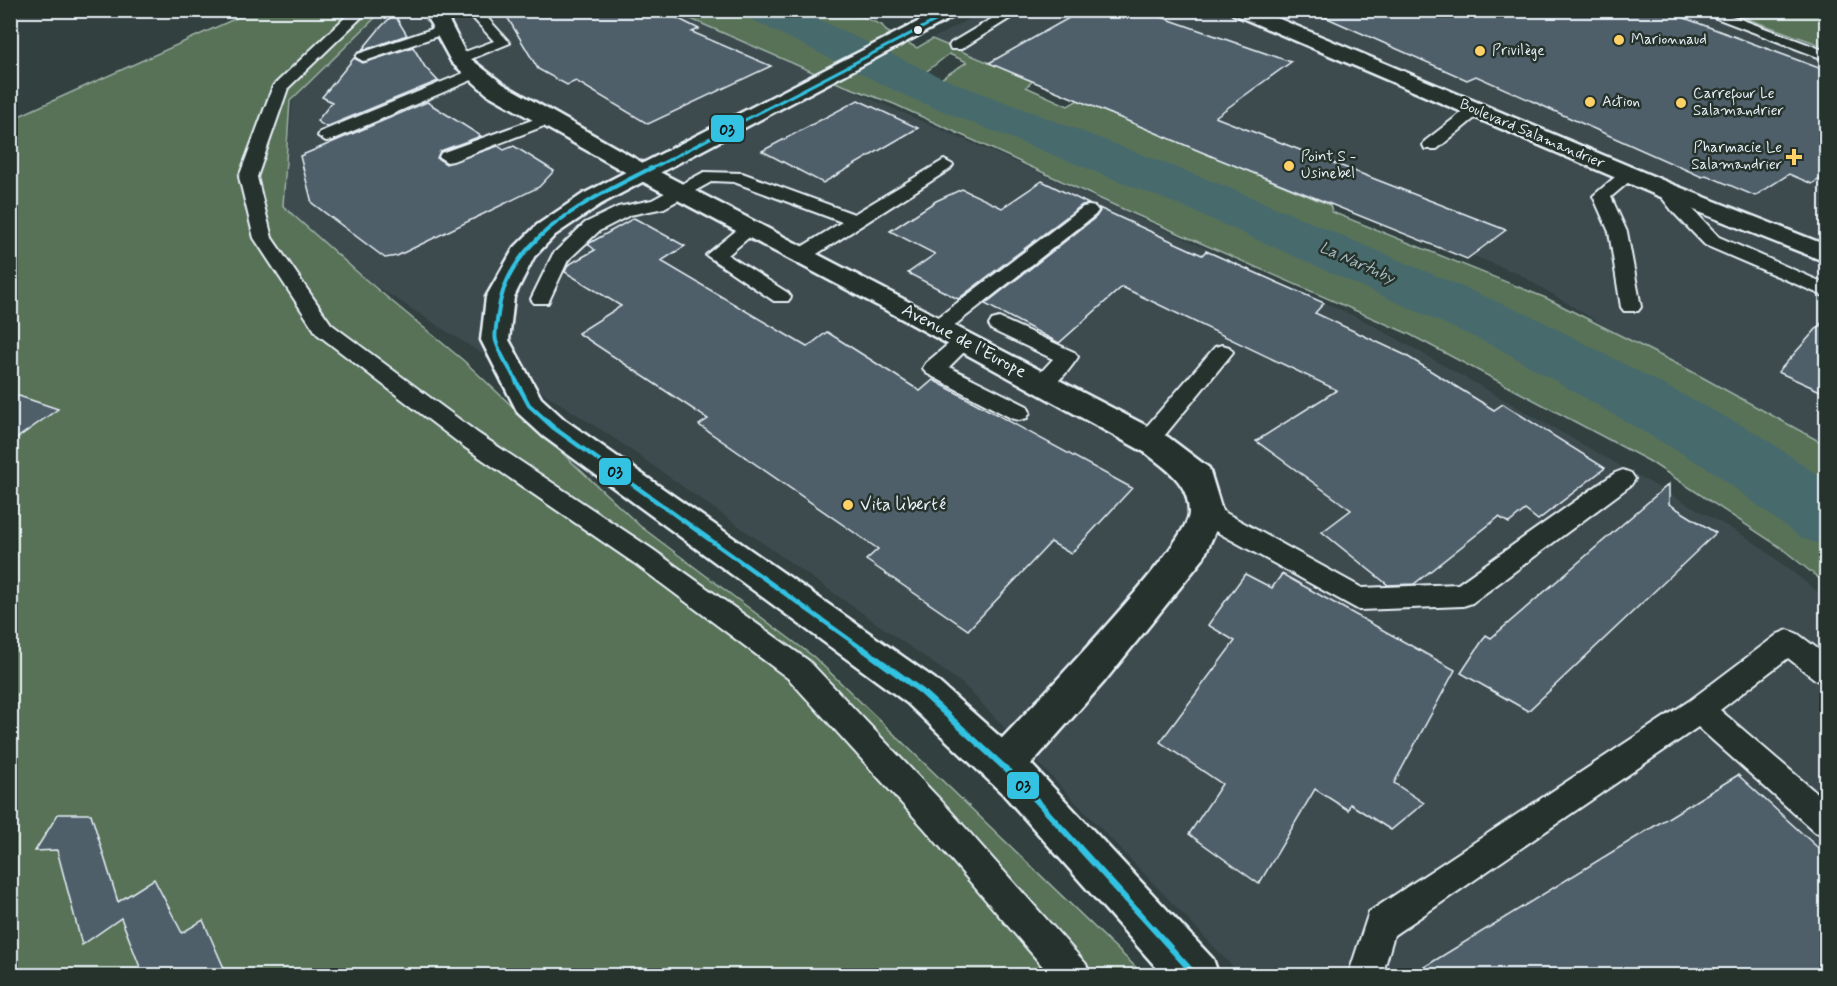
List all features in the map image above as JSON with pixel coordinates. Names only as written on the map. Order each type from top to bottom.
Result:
[{"type":"street","points":[[957,10],[592,198],[546,230],[523,254],[500,297],[495,340],[529,405],[554,428],[921,691],[1018,780],[1196,975]]},
{"type":"street","name":"Boulevard Salamandrier","points":[[1240,10],[1665,190],[1827,254]]},
{"type":"street","name":"Avenue de l'Europe","points":[[442,20],[468,66],[495,89],[546,120],[1148,440],[1197,477],[1206,514]]},
{"type":"street","points":[[1003,766],[1091,670],[1191,549],[1206,514]]},
{"type":"lane","points":[[362,10],[281,86],[248,177],[263,238],[324,329],[471,440],[643,556],[799,670],[935,817],[1074,975]]},
{"type":"lane","points":[[1702,10],[1827,56]]},
{"type":"lane","points":[[956,46],[1013,11]]},
{"type":"lane","points":[[326,136],[468,66],[503,43],[478,16]]},
{"type":"lane","points":[[363,57],[442,20]]},
{"type":"lane","points":[[1431,145],[1475,110]]},
{"type":"lane","points":[[447,158],[546,120]]},
{"type":"lane","points":[[802,255],[944,165]]},
{"type":"lane","points":[[1628,174],[1602,196],[1618,232],[1631,307]]},
{"type":"lane","points":[[541,299],[560,258],[592,227],[624,211],[658,204],[680,190],[710,176],[736,177],[856,220]]},
{"type":"lane","points":[[1665,190],[1680,210],[1712,241],[1827,291]]},
{"type":"lane","points":[[939,327],[1089,211]]},
{"type":"lane","points":[[750,229],[716,255],[781,297]]},
{"type":"lane","points":[[999,325],[1066,357],[1042,383]]},
{"type":"lane","points":[[964,341],[934,368],[1019,412]]},
{"type":"lane","points":[[1148,440],[1222,352]]},
{"type":"lane","points":[[1206,514],[1359,599],[1463,595],[1623,479]]},
{"type":"lane","points":[[1365,975],[1381,924],[1699,710],[1788,642],[1827,671]]},
{"type":"lane","points":[[1699,710],[1827,821]]},
{"type":"shaded area","points":[[987,10],[1749,10],[1826,37],[1826,460],[1519,274],[932,39]]},
{"type":"shaded area","points":[[382,11],[671,11],[1024,166],[1365,321],[1751,540],[1826,598],[1826,975],[1241,975],[963,684],[614,438],[365,279],[283,206],[293,98]]},
{"type":"green space","points":[[252,11],[382,11],[290,101],[283,206],[365,279],[464,361],[640,526],[814,657],[1144,975],[11,975],[10,120]]},
{"type":"green space","name":"La Nartuby","points":[[678,11],[848,11],[882,25],[886,31],[917,48],[932,39],[1033,81],[1026,87],[1068,106],[1078,100],[1330,205],[1332,212],[1546,298],[1687,369],[1826,445],[1826,584],[1780,547],[1649,461],[1409,334],[1116,206],[894,104],[840,84],[691,19]],"holes":[[[949,54],[967,62],[933,84],[918,78]]]},
{"type":"green space","points":[[1725,11],[1826,11],[1826,47]]},
{"type":"building","points":[[503,10],[661,10],[699,29],[692,32],[771,66],[648,124],[576,81],[567,85],[538,69]]},
{"type":"building","points":[[1083,10],[1141,10],[1291,62],[1215,117],[1506,230],[1467,259],[989,63]]},
{"type":"building","name":"Carrefour Le Salamandrier","points":[[1309,10],[1663,10],[1827,71],[1827,175],[1812,184],[1789,174],[1755,196],[1706,175],[1702,177],[1476,76],[1467,80]]},
{"type":"building","points":[[394,14],[407,35],[361,51],[379,29]]},
{"type":"building","points":[[413,47],[425,67],[438,81],[326,127],[317,121],[332,102],[322,97],[354,58],[363,63]]},
{"type":"building","points":[[858,100],[918,128],[823,183],[762,151]]},
{"type":"building","points":[[427,102],[481,136],[440,151],[437,158],[446,164],[498,146],[504,150],[514,146],[554,171],[539,187],[397,256],[385,258],[312,203],[300,156]]},
{"type":"building","points":[[1042,181],[1089,204],[1082,205],[958,299],[908,273],[935,254],[890,231],[936,201],[962,189],[1002,208]]},
{"type":"building","points":[[1099,208],[1202,255],[1206,251],[1324,303],[1315,313],[1405,355],[1494,410],[1503,404],[1605,468],[1538,520],[1525,510],[1509,523],[1499,517],[1414,584],[1388,585],[1322,532],[1351,510],[1256,441],[1337,390],[1122,287],[1059,343],[985,304],[1096,217],[1100,211]]},
{"type":"building","points":[[634,218],[685,246],[661,261],[807,347],[827,332],[920,391],[933,380],[1132,488],[1071,554],[1051,542],[968,630],[866,560],[878,549],[699,425],[708,419],[578,333],[621,306],[565,272],[568,265],[595,250],[588,244]]},
{"type":"building","points":[[1827,317],[1827,394],[1778,372]]},
{"type":"building","points":[[10,393],[58,409],[10,443]]},
{"type":"building","points":[[1669,484],[1669,504],[1716,533],[1528,711],[1461,673],[1486,635],[1491,638]]},
{"type":"building","points":[[1245,574],[1272,588],[1282,574],[1455,670],[1394,783],[1424,803],[1391,830],[1350,804],[1348,810],[1315,789],[1259,884],[1189,834],[1222,784],[1160,742],[1235,641],[1208,625]]},
{"type":"building","points":[[1738,775],[1827,856],[1827,975],[1411,975]]},
{"type":"building","points":[[58,814],[91,814],[118,902],[154,879],[182,933],[203,920],[227,975],[143,975],[121,918],[82,945],[57,850],[35,851]]},
{"type":"waterway","name":"La Nartuby","points":[[765,10],[926,88],[1208,198],[1517,333],[1736,453],[1826,518]]},
{"type":"transit line","name":"03","points":[[956,10],[592,199],[546,230],[523,254],[500,297],[495,340],[529,405],[554,428],[921,691],[1018,780],[1196,976]]},
{"type":"place","name":"Marionnaud","points":[[1619,40]]},
{"type":"place","name":"Privilège","points":[[1480,51]]},
{"type":"place","name":"Action","points":[[1590,102]]},
{"type":"place","name":"Carrefour Le Salamandrier","points":[[1681,103]]},
{"type":"place","name":"Pharmacie Le Salamandrier","points":[[1794,157]]},
{"type":"place","name":"Point S - Usinebel","points":[[1289,166]]},
{"type":"place","name":"Vita liberté","points":[[848,505]]}]
